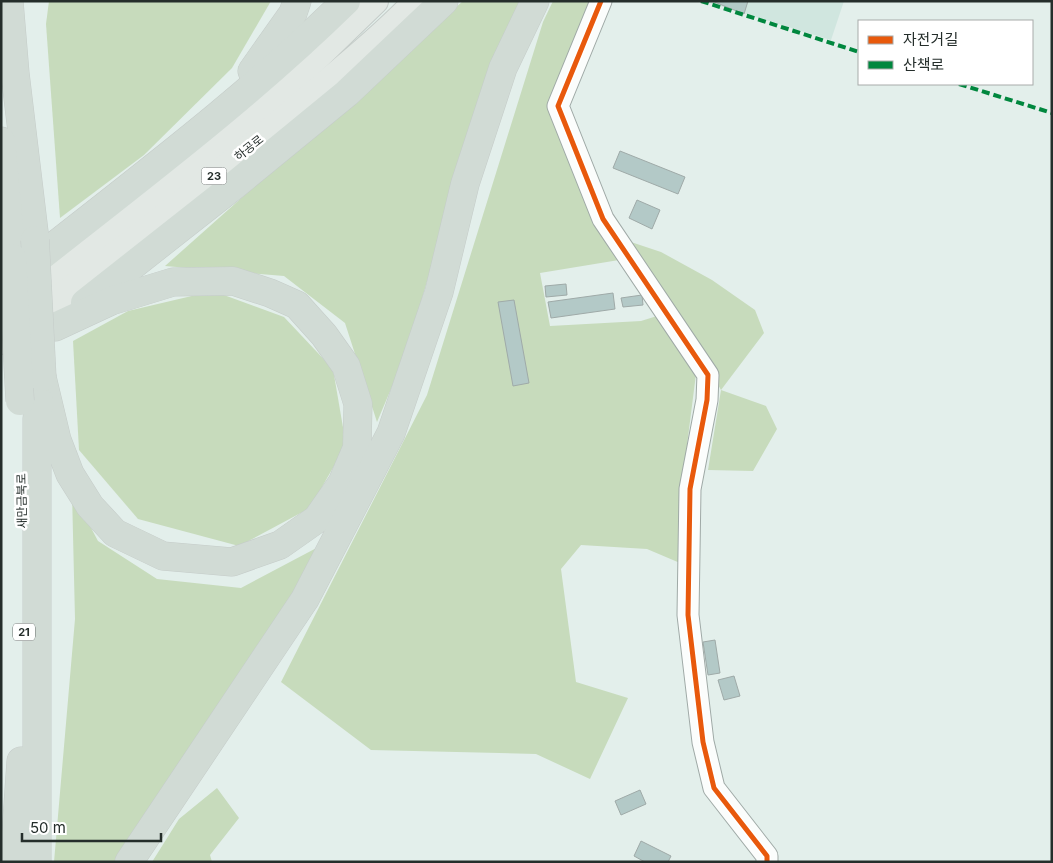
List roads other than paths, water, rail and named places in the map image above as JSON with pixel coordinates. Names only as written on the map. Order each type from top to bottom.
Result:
[{"type":"highway","points":[[9,1],[15,73],[35,240],[42,377],[37,419],[36,862]]},
{"type":"highway","points":[[15,73],[25,1]]},
{"type":"highway","points":[[205,127],[264,57],[293,13],[297,1]]},
{"type":"highway","points":[[1,287],[205,127],[346,1]]},
{"type":"highway","points":[[1,368],[236,184],[347,93],[444,1]]},
{"type":"highway","points":[[129,862],[305,599],[391,433],[439,292],[465,184],[503,68],[535,1]]},
{"type":"highway","name":"새만금북로","points":[[1,141],[12,258],[20,401],[26,704],[14,862]]},
{"type":"highway","points":[[42,377],[57,440],[70,474],[90,506],[115,533],[163,556],[232,562],[280,545],[317,519],[342,483],[357,448],[358,404],[346,366],[324,335],[297,305],[270,293],[233,281],[173,282],[111,301],[55,327]]},
{"type":"main road","name":"하공로","points":[[1,315],[118,228],[310,64],[374,1]]},
{"type":"main road","name":"하공로","points":[[1,341],[88,277],[262,138],[396,23],[417,1]]},
{"type":"street","points":[[601,1],[558,106],[603,219],[708,375],[707,400],[690,489],[688,615],[703,742],[714,788],[768,860]]}]
